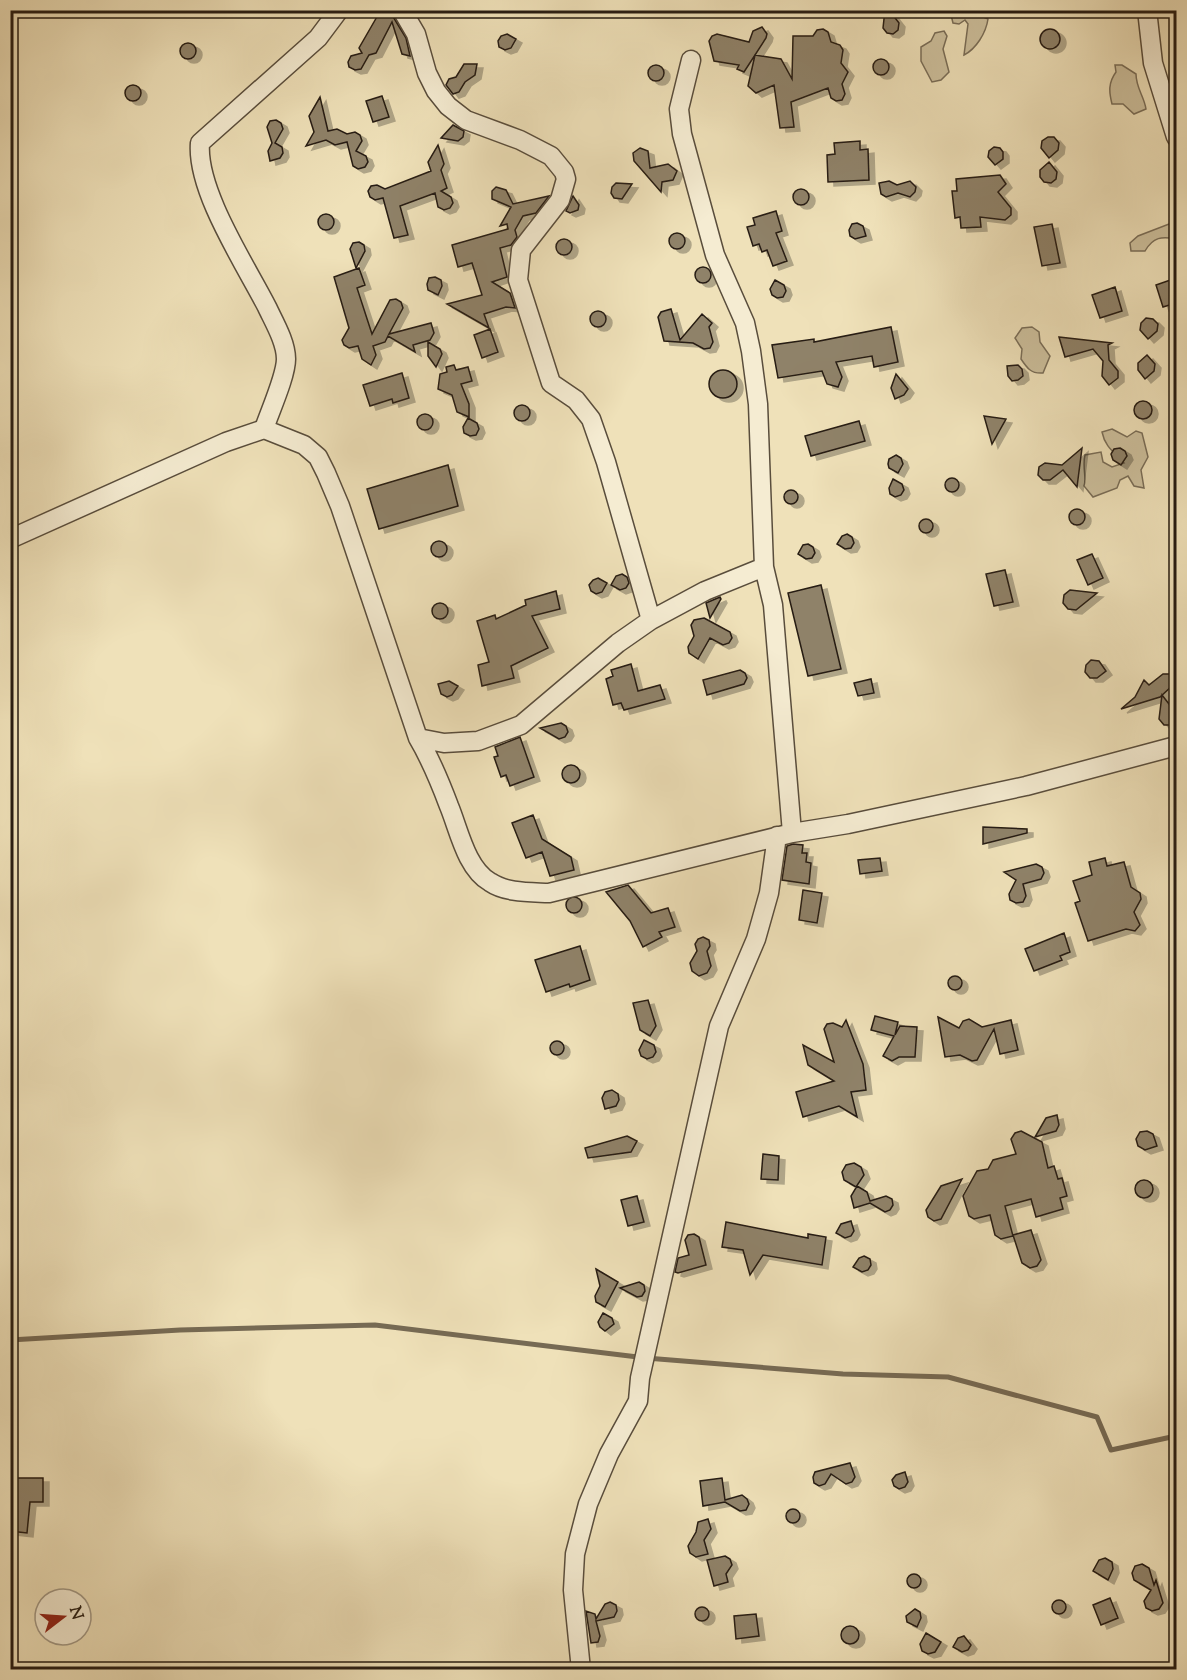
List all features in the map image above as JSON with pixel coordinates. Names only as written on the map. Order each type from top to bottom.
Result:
[{"type":"street","points":[[264,429],[285,370],[286,356],[275,324],[207,191],[199,157],[200,143],[318,38],[339,10]]},
{"type":"street","points":[[402,10],[416,34],[431,82],[448,106],[466,120],[520,140],[550,156],[564,172],[566,179],[560,200],[521,250],[518,280],[551,383],[576,400],[594,427],[651,620]]},
{"type":"street","points":[[1147,10],[1153,63],[1176,136]]},
{"type":"street","points":[[581,1670],[573,1590],[575,1554],[588,1504],[609,1454],[638,1401],[640,1377],[719,1026],[756,939],[784,834],[773,604],[764,567],[758,404],[745,323],[715,255],[682,134],[680,109],[691,60]]},
{"type":"street","points":[[10,539],[226,442],[264,429],[304,445],[318,457],[348,527],[418,738],[429,756],[460,837],[477,870],[490,883],[507,888],[549,892],[784,834],[942,805],[1176,746]]},
{"type":"street","points":[[418,738],[444,743],[478,741],[521,725],[618,643],[651,620],[705,591],[764,567]]},
{"type":"shaded area","points":[[950,11],[977,11],[979,15],[988,19],[980,40],[964,55],[968,24],[965,20],[959,24],[953,23]]},
{"type":"shaded area","points":[[944,31],[947,36],[943,49],[949,72],[941,80],[932,82],[921,61],[921,47],[931,41],[935,33]]},
{"type":"shaded area","points":[[1115,65],[1122,65],[1136,74],[1146,109],[1134,114],[1123,104],[1112,104],[1110,88],[1116,72]]},
{"type":"shaded area","points":[[1169,224],[1176,225],[1176,239],[1158,239],[1151,243],[1145,251],[1131,251],[1130,243],[1138,236]]},
{"type":"shaded area","points":[[1032,327],[1039,332],[1040,342],[1050,356],[1043,373],[1032,371],[1025,365],[1021,359],[1022,349],[1015,338],[1022,328]]},
{"type":"shaded area","points":[[1112,429],[1127,437],[1136,431],[1142,433],[1148,457],[1141,470],[1144,488],[1134,486],[1128,476],[1120,480],[1117,488],[1093,497],[1084,486],[1085,455],[1101,452],[1103,462],[1112,467],[1124,463],[1110,449],[1103,437],[1102,432]]},
{"type":"building","points":[[389,10],[406,38],[410,56],[402,54],[392,22],[376,53],[369,55],[361,69],[355,70],[349,67],[348,62],[351,56],[362,53],[359,48],[378,15]]},
{"type":"building","points":[[885,10],[889,10],[899,23],[898,30],[893,34],[887,33],[883,28]]},
{"type":"building","points":[[762,27],[767,34],[766,38],[744,72],[737,69],[739,65],[714,61],[709,41],[712,36],[717,34],[749,42],[753,31]]},
{"type":"building","points":[[823,29],[828,32],[831,42],[840,45],[843,50],[841,63],[848,72],[842,84],[845,94],[842,100],[836,101],[831,98],[828,88],[791,102],[794,127],[780,128],[774,85],[756,93],[748,86],[755,55],[781,59],[792,79],[793,36],[813,36],[817,30]]},
{"type":"building","points":[[1050,29],[1057,32],[1060,39],[1057,46],[1050,49],[1043,46],[1040,39],[1043,32]]},
{"type":"building","points":[[507,34],[516,39],[511,48],[505,50],[499,47],[498,41],[501,36]]},
{"type":"building","points":[[188,43],[196,51],[188,59],[180,51]]},
{"type":"building","points":[[881,59],[889,67],[881,75],[873,67]]},
{"type":"building","points":[[464,64],[477,64],[475,75],[465,82],[459,92],[453,94],[446,85],[449,79],[456,77]]},
{"type":"building","points":[[653,65],[659,65],[664,73],[662,79],[653,81],[648,76],[648,70]]},
{"type":"building","points":[[133,85],[141,93],[133,101],[125,93]]},
{"type":"building","points":[[382,96],[389,117],[373,122],[366,101]]},
{"type":"building","points":[[320,97],[328,131],[337,129],[347,134],[355,132],[360,135],[362,141],[356,151],[366,156],[368,162],[365,167],[358,169],[353,166],[347,142],[335,145],[326,140],[306,146],[314,132],[309,116]]},
{"type":"building","points":[[276,120],[281,123],[283,129],[275,143],[282,147],[283,153],[280,158],[270,161],[268,151],[272,143],[267,127],[270,121]]},
{"type":"building","points":[[453,125],[464,131],[463,137],[458,141],[441,138]]},
{"type":"building","points":[[1048,137],[1054,137],[1059,143],[1058,150],[1049,158],[1041,148],[1042,141]]},
{"type":"building","points":[[860,141],[860,150],[868,149],[869,180],[828,182],[827,155],[835,154],[834,143]]},
{"type":"building","points":[[438,145],[444,164],[441,170],[447,188],[441,191],[451,197],[453,203],[450,208],[444,210],[438,207],[435,193],[400,206],[408,235],[394,238],[383,198],[375,200],[370,197],[368,191],[371,186],[377,185],[385,189],[431,171],[428,162]]},
{"type":"building","points":[[994,147],[1000,148],[1003,152],[1003,159],[995,165],[988,157],[989,151]]},
{"type":"building","points":[[640,148],[648,151],[650,168],[668,164],[677,171],[673,180],[662,182],[661,192],[634,161],[633,153]]},
{"type":"building","points":[[1049,162],[1057,172],[1056,179],[1051,183],[1044,182],[1040,177],[1040,170]]},
{"type":"building","points":[[1000,175],[1006,184],[998,192],[1011,208],[1011,215],[1005,220],[980,217],[981,227],[961,228],[960,217],[955,218],[952,191],[957,191],[956,179]]},
{"type":"building","points":[[889,181],[897,185],[910,181],[916,187],[915,192],[910,197],[898,193],[886,197],[881,194],[879,183]]},
{"type":"building","points":[[616,183],[632,184],[622,199],[614,198],[611,193]]},
{"type":"building","points":[[496,187],[506,190],[513,204],[549,196],[536,213],[523,216],[515,230],[517,237],[511,245],[500,248],[507,277],[492,282],[510,293],[515,308],[506,307],[484,314],[489,328],[447,304],[482,295],[472,263],[458,267],[452,245],[508,229],[507,224],[500,226],[511,207],[492,199],[492,191]]},
{"type":"building","points":[[798,189],[804,189],[809,197],[807,203],[798,205],[793,200],[793,194]]},
{"type":"building","points":[[573,196],[579,205],[578,210],[570,213],[566,211]]},
{"type":"building","points":[[776,211],[782,231],[776,233],[787,261],[773,266],[767,250],[762,252],[759,244],[753,246],[747,227],[755,225],[753,218]]},
{"type":"building","points":[[326,214],[334,222],[326,230],[318,222]]},
{"type":"building","points":[[857,223],[863,226],[866,236],[855,239],[850,236],[849,230],[852,224]]},
{"type":"building","points":[[1052,224],[1060,263],[1042,266],[1034,227]]},
{"type":"building","points":[[674,233],[680,233],[685,241],[683,247],[674,249],[669,244],[669,238]]},
{"type":"building","points":[[561,239],[567,239],[572,247],[570,253],[561,255],[556,250],[556,244]]},
{"type":"building","points":[[359,242],[364,245],[365,251],[356,268],[350,249],[353,243]]},
{"type":"building","points":[[700,267],[706,267],[711,275],[709,281],[700,283],[695,278],[695,272]]},
{"type":"building","points":[[359,268],[365,285],[357,288],[372,334],[390,300],[396,299],[401,302],[403,308],[389,334],[431,323],[434,333],[430,340],[413,345],[415,352],[388,336],[385,342],[373,346],[376,355],[371,365],[362,359],[358,346],[349,348],[344,345],[342,340],[349,328],[334,277]]},
{"type":"building","points":[[435,277],[441,280],[442,286],[438,295],[428,290],[427,284],[429,278]]},
{"type":"building","points":[[1176,278],[1176,303],[1163,307],[1156,285]]},
{"type":"building","points":[[775,280],[784,285],[786,291],[783,297],[777,298],[772,295],[770,289]]},
{"type":"building","points":[[1115,287],[1122,311],[1100,318],[1092,295]]},
{"type":"building","points":[[671,309],[680,340],[702,314],[712,323],[709,327],[713,342],[710,348],[704,349],[693,343],[664,341],[658,317],[661,312]]},
{"type":"building","points":[[598,311],[606,319],[598,327],[590,319]]},
{"type":"building","points":[[1146,318],[1153,319],[1158,324],[1157,331],[1148,339],[1140,330],[1141,323]]},
{"type":"building","points":[[891,327],[898,362],[874,367],[872,356],[836,362],[842,377],[838,387],[827,384],[822,371],[778,378],[772,345],[814,339],[814,342]]},
{"type":"building","points":[[490,329],[498,352],[482,358],[474,335]]},
{"type":"building","points":[[1059,337],[1112,343],[1108,345],[1109,360],[1118,371],[1118,378],[1109,385],[1102,376],[1103,361],[1093,349],[1065,357]]},
{"type":"building","points":[[428,342],[440,349],[442,354],[436,367],[428,356]]},
{"type":"building","points":[[1147,355],[1155,364],[1154,371],[1145,379],[1138,370],[1138,363]]},
{"type":"building","points":[[454,365],[456,370],[468,367],[472,381],[461,384],[469,404],[469,417],[457,412],[452,395],[438,389],[440,374],[447,372],[446,367]]},
{"type":"building","points":[[1018,365],[1022,369],[1023,376],[1012,381],[1008,376],[1007,366]]},
{"type":"building","points":[[723,370],[733,374],[737,384],[733,394],[723,398],[713,394],[709,384],[713,374]]},
{"type":"building","points":[[402,373],[409,398],[393,403],[392,399],[370,406],[363,385]]},
{"type":"building","points":[[896,374],[908,389],[904,395],[895,399],[891,388]]},
{"type":"building","points":[[1143,401],[1149,404],[1152,410],[1149,416],[1143,419],[1137,416],[1134,410],[1137,404]]},
{"type":"building","points":[[522,405],[530,413],[522,421],[514,413]]},
{"type":"building","points":[[425,414],[433,422],[425,430],[417,422]]},
{"type":"building","points":[[984,416],[1006,419],[992,444]]},
{"type":"building","points":[[468,418],[477,423],[479,429],[476,435],[470,436],[464,433],[463,427]]},
{"type":"building","points":[[859,421],[865,441],[811,456],[805,436]]},
{"type":"building","points":[[1082,448],[1077,487],[1063,470],[1050,480],[1043,480],[1038,475],[1039,467],[1045,463],[1062,465]]},
{"type":"building","points":[[1120,448],[1127,456],[1121,465],[1113,460],[1111,454],[1114,449]]},
{"type":"building","points":[[896,455],[901,458],[903,464],[898,473],[889,468],[888,464],[889,459]]},
{"type":"building","points":[[448,465],[458,506],[379,529],[367,489]]},
{"type":"building","points":[[949,478],[955,478],[959,485],[955,492],[949,492],[945,488],[945,482]]},
{"type":"building","points":[[893,479],[902,484],[904,490],[901,495],[895,497],[890,494],[889,488]]},
{"type":"building","points":[[788,490],[794,490],[798,497],[794,504],[788,504],[784,500],[784,494]]},
{"type":"building","points":[[1077,509],[1083,511],[1085,517],[1083,523],[1077,525],[1071,523],[1069,517],[1071,511]]},
{"type":"building","points":[[923,519],[929,519],[933,526],[929,533],[923,533],[919,529],[919,523]]},
{"type":"building","points":[[847,534],[852,537],[854,543],[851,548],[845,549],[837,544],[842,536]]},
{"type":"building","points":[[439,541],[447,549],[439,557],[431,549]]},
{"type":"building","points":[[808,544],[813,547],[815,553],[812,558],[806,559],[798,554],[803,545]]},
{"type":"building","points":[[1092,554],[1103,578],[1088,585],[1077,560]]},
{"type":"building","points":[[1005,570],[1013,602],[994,606],[986,574]]},
{"type":"building","points":[[622,574],[627,577],[629,583],[626,588],[620,590],[611,585],[616,576]]},
{"type":"building","points":[[598,578],[607,583],[602,592],[596,594],[591,591],[589,585]]},
{"type":"building","points":[[821,585],[841,669],[808,676],[788,593]]},
{"type":"building","points":[[1070,590],[1097,593],[1076,610],[1068,609],[1063,603],[1064,595]]},
{"type":"building","points":[[556,591],[560,609],[532,616],[548,648],[511,666],[514,678],[482,686],[478,665],[489,662],[477,621],[495,615],[496,619],[526,605],[525,600]]},
{"type":"building","points":[[720,597],[721,599],[710,618],[706,603]]},
{"type":"building","points":[[437,603],[443,603],[448,611],[446,617],[437,619],[432,614],[432,608]]},
{"type":"building","points":[[704,618],[730,632],[732,638],[729,643],[723,645],[710,638],[698,659],[689,653],[688,647],[694,636],[691,625],[694,620]]},
{"type":"building","points":[[1091,660],[1099,661],[1106,671],[1097,678],[1090,678],[1085,672],[1086,665]]},
{"type":"building","points":[[631,664],[638,691],[660,685],[665,699],[624,710],[621,703],[613,705],[606,679],[613,676],[611,670]]},
{"type":"building","points":[[740,670],[747,678],[744,684],[707,695],[703,680]]},
{"type":"building","points":[[1163,674],[1170,674],[1173,685],[1160,697],[1121,709],[1135,697],[1144,680],[1149,685]]},
{"type":"building","points":[[871,679],[874,693],[858,696],[854,683]]},
{"type":"building","points":[[449,681],[458,686],[452,695],[447,697],[441,694],[438,684]]},
{"type":"building","points":[[1162,695],[1176,713],[1176,721],[1171,725],[1164,725],[1159,719]]},
{"type":"building","points":[[561,723],[566,726],[568,732],[565,737],[559,739],[540,728]]},
{"type":"building","points":[[520,737],[534,777],[510,786],[506,775],[501,777],[494,757],[498,756],[495,747]]},
{"type":"building","points":[[571,765],[577,768],[580,774],[577,780],[571,783],[565,780],[562,774],[565,768]]},
{"type":"building","points":[[533,815],[542,839],[571,857],[574,870],[550,876],[542,852],[526,858],[512,823]]},
{"type":"building","points":[[983,827],[1027,829],[1027,833],[983,844]]},
{"type":"building","points":[[803,845],[802,853],[807,853],[806,862],[811,863],[809,884],[782,880],[787,846]]},
{"type":"building","points":[[880,858],[882,871],[860,874],[858,860]]},
{"type":"building","points":[[1105,858],[1107,866],[1124,862],[1131,887],[1140,893],[1141,899],[1134,912],[1140,925],[1135,931],[1126,929],[1088,941],[1075,903],[1080,901],[1073,881],[1092,875],[1089,862]]},
{"type":"building","points":[[1036,864],[1042,867],[1044,873],[1041,879],[1023,884],[1026,896],[1023,902],[1016,903],[1010,900],[1009,894],[1016,880],[1004,872]]},
{"type":"building","points":[[628,885],[651,913],[668,908],[675,927],[659,932],[662,937],[643,947],[630,921],[606,892]]},
{"type":"building","points":[[803,890],[822,893],[817,923],[799,920]]},
{"type":"building","points":[[574,897],[580,899],[582,905],[580,911],[574,913],[568,911],[566,905],[568,899]]},
{"type":"building","points":[[1064,933],[1070,952],[1060,956],[1062,960],[1034,971],[1025,949]]},
{"type":"building","points":[[703,937],[709,940],[710,946],[707,951],[711,966],[707,973],[699,976],[692,971],[690,963],[697,951],[695,944]]},
{"type":"building","points":[[580,946],[590,980],[546,992],[535,960]]},
{"type":"building","points":[[952,976],[958,976],[962,983],[958,990],[952,990],[948,986],[948,980]]},
{"type":"building","points":[[648,1000],[656,1026],[650,1036],[640,1030],[633,1003]]},
{"type":"building","points":[[875,1016],[898,1022],[895,1035],[900,1026],[917,1027],[915,1057],[899,1057],[892,1061],[883,1056],[894,1036],[871,1030]]},
{"type":"building","points":[[938,1017],[959,1028],[963,1021],[969,1019],[982,1027],[1011,1020],[1018,1050],[1000,1054],[994,1029],[977,1060],[972,1061],[960,1055],[945,1057]]},
{"type":"building","points":[[846,1020],[863,1064],[866,1090],[851,1092],[857,1117],[839,1106],[803,1117],[796,1092],[834,1081],[808,1065],[803,1045],[834,1062],[824,1029],[827,1024],[833,1023],[842,1027]]},
{"type":"building","points":[[644,1040],[654,1045],[656,1052],[653,1057],[647,1059],[641,1056],[639,1050]]},
{"type":"building","points":[[554,1041],[560,1041],[564,1048],[560,1055],[554,1055],[550,1051],[550,1045]]},
{"type":"building","points":[[612,1090],[618,1094],[619,1100],[616,1106],[605,1109],[602,1098],[605,1092]]},
{"type":"building","points":[[1057,1115],[1059,1125],[1056,1131],[1035,1137],[1046,1118]]},
{"type":"building","points":[[1021,1131],[1042,1142],[1048,1168],[1054,1166],[1058,1179],[1062,1178],[1067,1196],[1060,1198],[1063,1209],[1036,1217],[1031,1199],[1005,1206],[1013,1236],[1001,1239],[995,1235],[990,1215],[974,1219],[969,1216],[963,1196],[977,1171],[988,1169],[993,1160],[1016,1154],[1011,1139],[1015,1133]]},
{"type":"building","points":[[1147,1131],[1153,1134],[1157,1146],[1145,1150],[1138,1146],[1136,1139],[1140,1132]]},
{"type":"building","points":[[627,1136],[637,1141],[631,1152],[588,1158],[585,1148]]},
{"type":"building","points":[[763,1154],[779,1156],[778,1180],[761,1179]]},
{"type":"building","points":[[854,1163],[861,1167],[864,1175],[856,1187],[844,1180],[842,1172],[846,1165]]},
{"type":"building","points":[[962,1179],[941,1219],[934,1221],[928,1217],[926,1210],[941,1186]]},
{"type":"building","points":[[1144,1180],[1150,1183],[1153,1189],[1150,1195],[1144,1198],[1138,1195],[1135,1189],[1138,1183]]},
{"type":"building","points":[[857,1186],[867,1192],[870,1201],[886,1196],[892,1199],[893,1205],[890,1210],[885,1212],[870,1203],[854,1208],[851,1196]]},
{"type":"building","points":[[637,1196],[644,1222],[628,1226],[621,1200]]},
{"type":"building","points":[[851,1221],[854,1231],[851,1236],[845,1238],[836,1233],[841,1224]]},
{"type":"building","points":[[726,1222],[808,1238],[808,1234],[826,1237],[822,1265],[763,1255],[750,1275],[743,1250],[722,1247]]},
{"type":"building","points":[[1031,1230],[1041,1260],[1037,1266],[1030,1268],[1022,1263],[1013,1235]]},
{"type":"building","points":[[694,1234],[699,1237],[706,1265],[675,1272],[678,1258],[689,1255],[685,1240],[688,1235]]},
{"type":"building","points":[[864,1256],[870,1259],[871,1265],[868,1270],[862,1272],[853,1267],[859,1258]]},
{"type":"building","points":[[596,1269],[618,1282],[605,1307],[596,1302],[595,1296],[600,1286]]},
{"type":"building","points":[[639,1282],[644,1285],[645,1291],[642,1296],[637,1297],[620,1288]]},
{"type":"building","points":[[603,1313],[612,1318],[614,1324],[605,1331],[598,1322]]},
{"type":"building","points":[[850,1463],[855,1477],[852,1482],[846,1484],[831,1474],[825,1484],[819,1486],[814,1483],[815,1472]]},
{"type":"building","points":[[905,1472],[908,1482],[905,1487],[899,1489],[894,1486],[892,1480],[896,1475]]},
{"type":"building","points":[[10,1478],[43,1478],[43,1502],[30,1502],[27,1533],[10,1531]]},
{"type":"building","points":[[722,1478],[725,1500],[742,1495],[749,1504],[746,1510],[740,1511],[725,1502],[703,1506],[700,1481]]},
{"type":"building","points":[[790,1509],[796,1509],[800,1516],[796,1523],[790,1523],[786,1519],[786,1513]]},
{"type":"building","points":[[708,1519],[711,1529],[704,1540],[708,1554],[696,1557],[690,1553],[688,1546],[696,1532],[698,1522]]},
{"type":"building","points":[[725,1556],[730,1559],[732,1565],[726,1574],[728,1582],[714,1586],[707,1560]]},
{"type":"building","points":[[1105,1558],[1112,1562],[1113,1569],[1108,1580],[1093,1571],[1099,1560]]},
{"type":"building","points":[[1142,1564],[1149,1568],[1154,1585],[1156,1580],[1163,1603],[1159,1609],[1152,1611],[1146,1608],[1144,1601],[1151,1590],[1134,1580],[1132,1573],[1135,1566]]},
{"type":"building","points":[[911,1574],[917,1574],[921,1581],[917,1588],[911,1588],[907,1584],[907,1578]]},
{"type":"building","points":[[1110,1598],[1118,1618],[1101,1625],[1093,1605]]},
{"type":"building","points":[[1056,1600],[1062,1600],[1066,1607],[1062,1614],[1056,1614],[1052,1610],[1052,1604]]},
{"type":"building","points":[[610,1602],[616,1605],[617,1611],[614,1617],[596,1621],[600,1636],[598,1642],[591,1643],[586,1611],[595,1614],[596,1619],[605,1604]]},
{"type":"building","points":[[699,1607],[705,1607],[709,1614],[705,1621],[699,1621],[695,1617],[695,1611]]},
{"type":"building","points":[[915,1609],[920,1612],[921,1618],[917,1627],[907,1622],[906,1616]]},
{"type":"building","points":[[756,1614],[759,1636],[736,1639],[734,1616]]},
{"type":"building","points":[[850,1626],[856,1629],[859,1635],[856,1641],[850,1644],[844,1641],[841,1635],[844,1629]]},
{"type":"building","points":[[926,1633],[941,1642],[935,1652],[928,1654],[922,1651],[920,1644]]},
{"type":"building","points":[[964,1636],[971,1645],[968,1650],[962,1652],[953,1647],[958,1638]]},
{"type":"waterway","points":[[10,1340],[180,1330],[375,1325],[646,1358],[843,1374],[948,1377],[1097,1417],[1111,1450],[1176,1436]]}]
